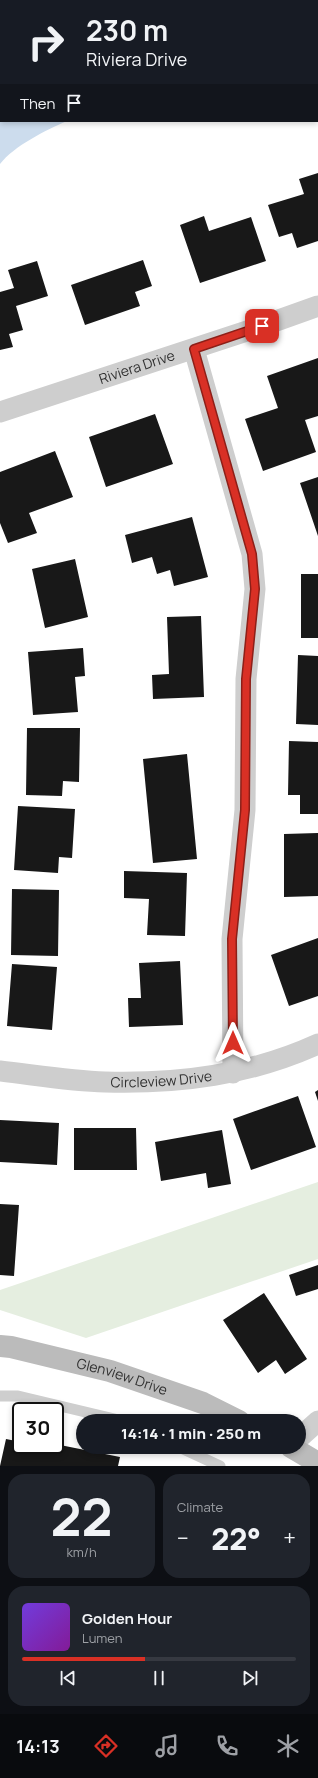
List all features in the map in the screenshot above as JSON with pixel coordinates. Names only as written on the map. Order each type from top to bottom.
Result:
[{"type":"main road","name":"Glenview Drive","points":[[0,1346],[11,1347],[110,1371],[203,1403],[225,1414]]},
{"type":"main road","points":[[303,1454],[318,1463]]},
{"type":"street","name":"Riviera Drive","points":[[0,412],[194,349],[318,306]]},
{"type":"street","points":[[194,349],[252,554],[255,589],[246,679],[245,810],[232,939],[233,1073]]},
{"type":"street","name":"Circleview Drive","points":[[0,1071],[104,1082],[168,1081],[233,1073],[289,1057],[318,1044]]},
{"type":"street","points":[[306,1432],[318,1421]]},
{"type":"lane","points":[[0,1396],[18,1396],[94,1414]]},
{"type":"lane","points":[[194,1454],[220,1466]]},
{"type":"shaded area","points":[[318,1182],[318,1259],[86,1338],[0,1310],[0,1290]]},
{"type":"water","points":[[0,122],[65,122],[22,145],[6,157],[0,164]]},
{"type":"building","points":[[318,173],[318,241],[297,248],[292,233],[279,237],[268,205],[304,194],[299,179]]},
{"type":"building","points":[[204,216],[209,231],[251,217],[266,261],[200,283],[180,225]]},
{"type":"building","points":[[143,260],[152,286],[135,292],[140,306],[85,325],[71,285]]},
{"type":"building","points":[[37,261],[48,296],[16,306],[23,330],[9,334],[13,347],[0,350],[0,292],[14,288],[8,270]]},
{"type":"building","points":[[318,358],[318,416],[305,420],[316,452],[263,471],[245,419],[278,408],[267,376]]},
{"type":"building","points":[[155,414],[173,464],[106,487],[89,437]]},
{"type":"building","points":[[55,451],[73,497],[29,513],[37,533],[8,543],[0,523],[0,472]]},
{"type":"building","points":[[318,477],[318,536],[300,483]]},
{"type":"building","points":[[192,517],[208,577],[174,586],[170,570],[157,574],[152,557],[132,563],[125,535]]},
{"type":"building","points":[[75,559],[88,617],[45,628],[32,569]]},
{"type":"building","points":[[301,574],[318,574],[318,638],[301,638]]},
{"type":"building","points":[[201,616],[204,697],[153,699],[152,675],[169,674],[167,617]]},
{"type":"building","points":[[83,648],[85,676],[75,677],[78,712],[33,715],[28,652]]},
{"type":"building","points":[[298,655],[318,656],[318,725],[296,724]]},
{"type":"building","points":[[27,728],[80,728],[79,782],[63,781],[62,796],[26,795]]},
{"type":"building","points":[[289,741],[318,742],[318,814],[300,814],[300,795],[288,795]]},
{"type":"building","points":[[187,754],[197,859],[153,863],[143,759]]},
{"type":"building","points":[[18,806],[75,809],[72,858],[59,857],[58,873],[14,870]]},
{"type":"building","points":[[318,833],[318,896],[284,897],[284,834]]},
{"type":"building","points":[[124,871],[187,873],[185,936],[147,935],[149,899],[124,898]]},
{"type":"building","points":[[12,889],[59,890],[58,956],[11,955]]},
{"type":"building","points":[[318,938],[318,996],[289,1006],[271,955]]},
{"type":"building","points":[[180,961],[183,1025],[129,1027],[128,998],[141,998],[139,963]]},
{"type":"building","points":[[12,964],[57,967],[52,1030],[7,1026]]},
{"type":"building","points":[[318,1090],[318,1101],[315,1092]]},
{"type":"building","points":[[298,1096],[316,1147],[251,1170],[233,1119]]},
{"type":"building","points":[[0,1120],[59,1123],[57,1165],[0,1162]]},
{"type":"building","points":[[74,1128],[136,1128],[137,1170],[74,1170]]},
{"type":"building","points":[[222,1130],[231,1184],[208,1188],[206,1173],[161,1181],[155,1142]]},
{"type":"building","points":[[0,1204],[19,1205],[14,1276],[0,1275]]},
{"type":"building","points":[[318,1265],[318,1289],[296,1296],[289,1275]]},
{"type":"building","points":[[264,1293],[307,1359],[285,1374],[276,1360],[258,1373],[223,1320]]},
{"type":"building","points":[[6,1439],[12,1440],[12,1454],[64,1454],[64,1446],[76,1448],[76,1454],[105,1454],[120,1457],[118,1466],[0,1466]]},
{"type":"route","points":[[233,1043],[232,939],[245,810],[246,679],[255,589],[252,554],[194,349],[262,326]]}]
